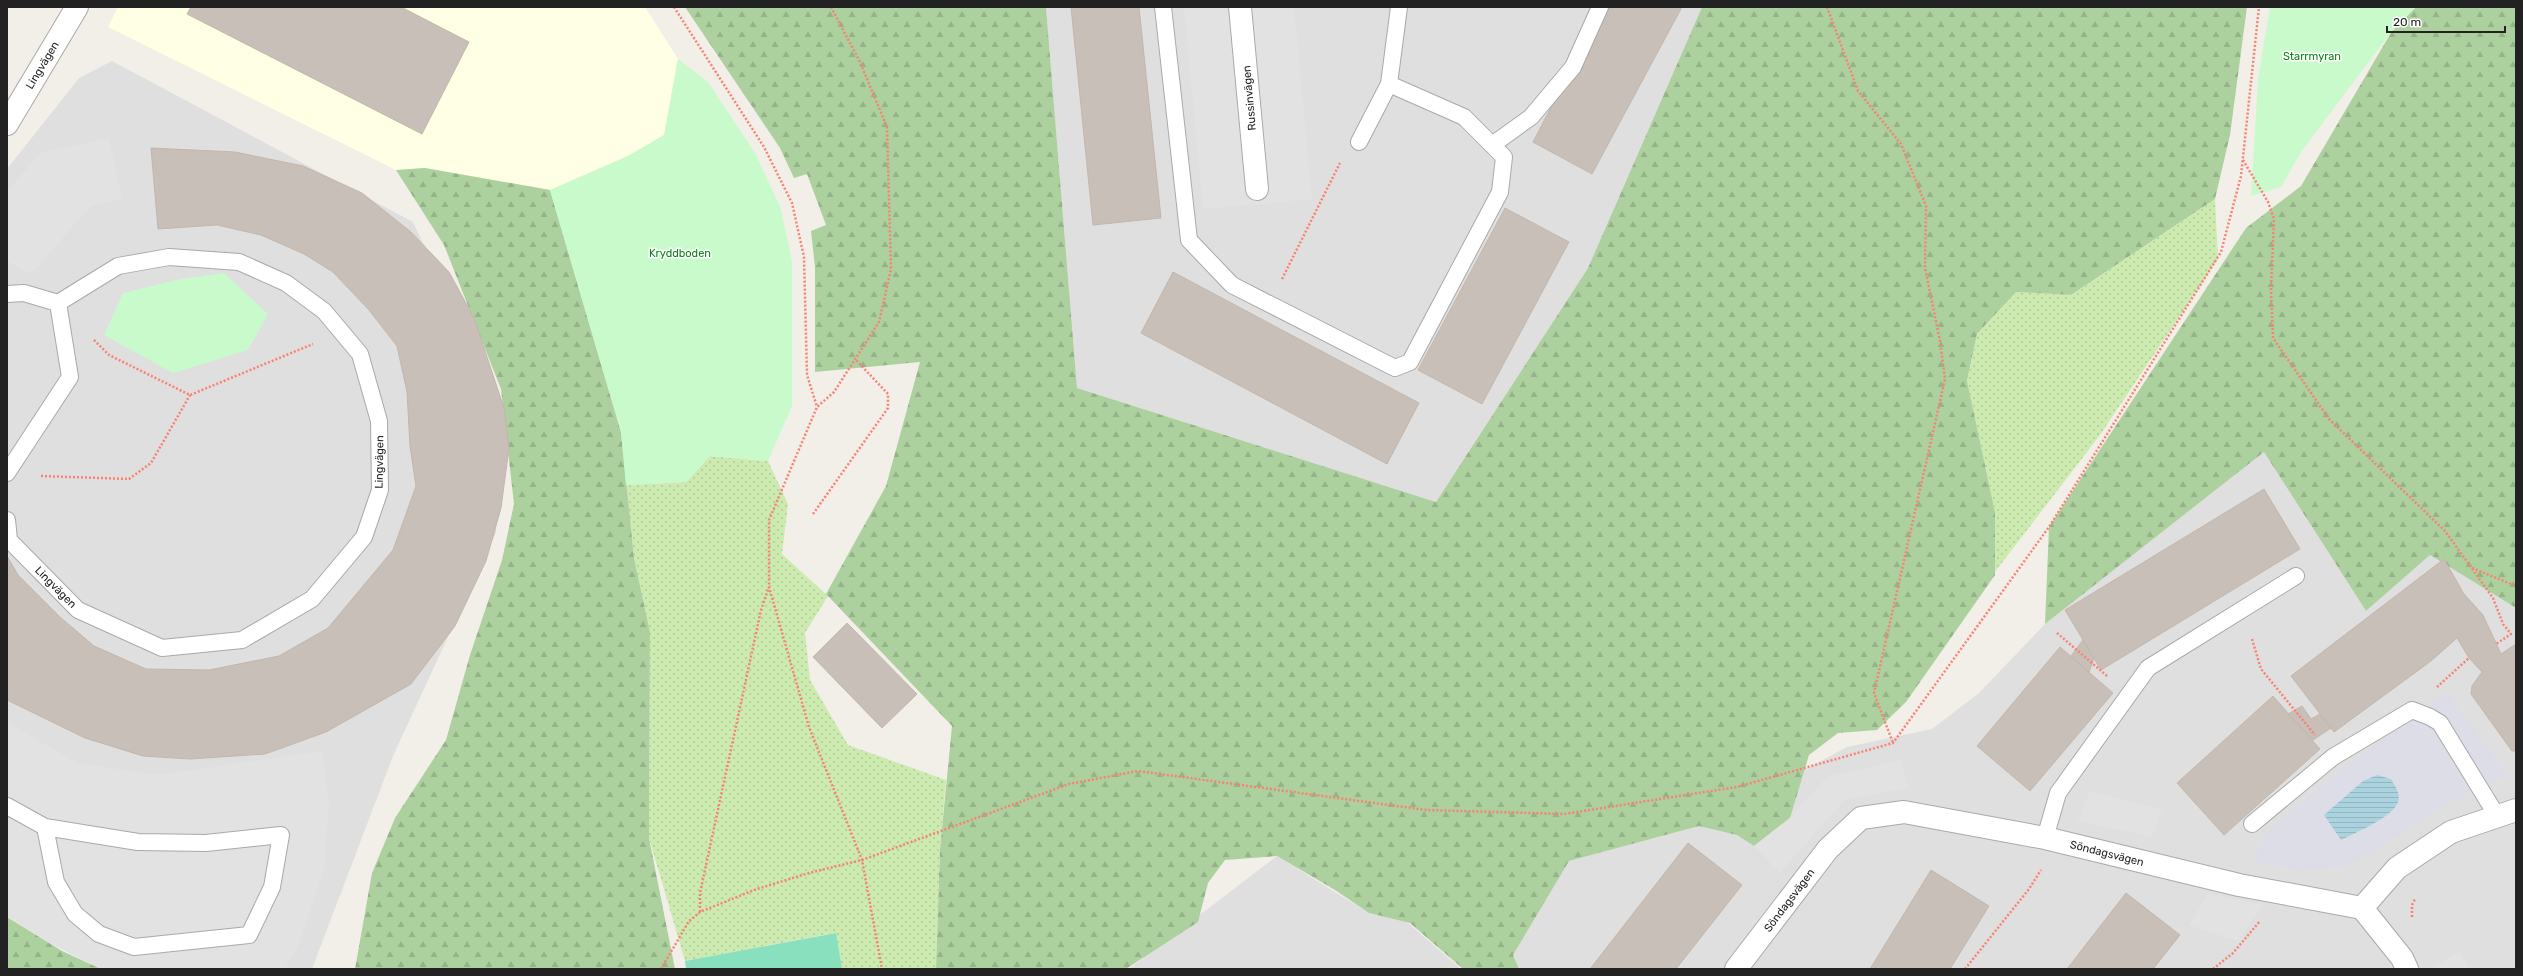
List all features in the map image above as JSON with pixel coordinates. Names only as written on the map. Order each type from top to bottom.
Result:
[{"type":"street","name":"Lingvägen","points":[[7,124],[77,7]]},
{"type":"street","name":"Russinvägen","points":[[1240,7],[1257,189]]},
{"type":"street","name":"Söndagsvägen","points":[[1736,969],[1828,849],[1862,818],[1904,812],[2045,838],[2277,893],[2362,908]]},
{"type":"street","points":[[2407,969],[2402,958],[2362,908],[2397,868],[2451,832],[2506,813]]},
{"type":"lane","points":[[1163,7],[1189,240],[1232,285],[1395,368],[1410,362],[1500,192],[1504,157],[1464,117],[1389,84]]},
{"type":"lane","points":[[1359,142],[1389,84],[1399,7]]},
{"type":"lane","points":[[1492,145],[1531,117],[1573,67],[1600,7]]},
{"type":"lane","name":"Lingvägen","points":[[7,520],[9,540],[78,610],[162,648],[242,640],[312,599],[364,537],[380,490],[379,421],[360,354],[324,311],[286,283],[239,262],[169,257],[118,266],[58,303]]},
{"type":"lane","points":[[7,294],[24,293],[58,303],[70,377],[7,473]]},
{"type":"lane","points":[[2045,838],[2058,793],[2148,668],[2296,576]]},
{"type":"lane","points":[[2252,824],[2333,757],[2412,710],[2430,716],[2440,723],[2506,813]]},
{"type":"lane","points":[[7,806],[45,827],[138,842],[206,843],[281,835],[272,887],[249,935],[134,946],[99,934],[75,914],[56,882],[45,827]]},
{"type":"path","points":[[674,7],[764,147],[792,203],[804,257],[807,375],[817,407]]},
{"type":"path","points":[[831,7],[859,60],[887,127],[891,269],[879,322],[856,360],[834,392],[817,407],[769,520],[769,587],[809,727],[862,860],[882,969]]},
{"type":"path","points":[[1827,7],[1858,91],[1901,144],[1926,206],[1925,268],[1940,341],[1945,379],[1874,693],[1893,743]]},
{"type":"path","points":[[662,969],[689,921],[700,912],[764,887],[809,873],[862,860],[1068,784],[1138,771],[1426,810],[1564,814],[1737,787],[1893,743],[2049,527],[2222,252],[2241,176],[2259,7]]},
{"type":"path","points":[[1273,306],[1276,291],[1349,145],[1359,142]]},
{"type":"path","points":[[2243,159],[2268,202],[2274,219],[2271,289],[2273,338],[2329,419],[2445,531],[2493,598],[2503,624],[2511,634],[2496,644]]},
{"type":"path","points":[[58,303],[109,355],[190,395]]},
{"type":"path","points":[[37,476],[129,479],[151,463],[190,395],[341,332]]},
{"type":"path","points":[[813,514],[888,408],[888,394],[856,360]]},
{"type":"path","points":[[2471,567],[2516,586]]},
{"type":"path","points":[[700,912],[701,886],[761,610],[769,587]]},
{"type":"path","points":[[2242,609],[2261,669],[2301,718]]},
{"type":"path","points":[[2057,633],[2087,660]]},
{"type":"path","points":[[2412,710],[2469,658]]},
{"type":"path","points":[[1965,969],[2029,889],[2043,868],[2045,838]]},
{"type":"path","points":[[2412,924],[2412,905],[2419,892]]},
{"type":"path","points":[[2213,969],[2233,953],[2259,923],[2277,893]]},
{"type":"shaded area","points":[[118,7],[645,7],[678,59],[664,135],[628,156],[550,190],[425,168],[396,170],[108,27]]},
{"type":"shaded area","points":[[1046,7],[1702,7],[1588,268],[1436,502],[1077,388]]},
{"type":"shaded area","points":[[1184,7],[1294,7],[1312,199],[1203,209]]},
{"type":"shaded area","points":[[112,61],[413,222],[496,399],[496,533],[393,756],[312,969],[101,969],[48,942],[7,916],[7,169],[79,78]]},
{"type":"shaded area","points":[[109,138],[122,199],[91,206],[31,274],[7,261],[7,190],[41,153]]},
{"type":"shaded area","points":[[2264,452],[2366,611],[2430,555],[2516,608],[2516,969],[1495,969],[1569,861],[1699,826],[1847,747],[1932,729],[1979,693],[2045,624]]},
{"type":"shaded area","points":[[2447,691],[2508,776],[2447,804],[2368,855],[2339,868],[2298,870],[2254,862],[2264,835],[2331,778]]},
{"type":"shaded area","points":[[7,722],[77,763],[158,775],[322,751],[329,803],[324,870],[299,944],[285,969],[101,969],[48,942],[7,916]]},
{"type":"shaded area","points":[[1901,760],[1908,788],[1844,800],[1780,873],[1754,846],[1790,818],[1827,777]]},
{"type":"shaded area","points":[[2090,791],[2162,810],[2152,837],[2078,821]]},
{"type":"shaded area","points":[[1277,856],[1369,913],[1407,922],[1461,969],[1129,969]]},
{"type":"shaded area","points":[[2208,894],[2263,905],[2238,941],[2189,925]]},
{"type":"shaded area","points":[[2460,951],[2469,969],[2431,968]]},
{"type":"green space","points":[[685,7],[1046,7],[1077,388],[1436,502],[1588,268],[1702,7],[2247,7],[2230,135],[2215,199],[2071,295],[2016,292],[1977,334],[1967,381],[1995,512],[1995,575],[1906,702],[1877,730],[1838,733],[1809,755],[1790,818],[1754,846],[1737,835],[1699,826],[1569,861],[1513,955],[1519,969],[1463,969],[1410,923],[1369,913],[1335,890],[1277,856],[1225,860],[1208,883],[1198,922],[1126,969],[936,969],[940,849],[952,726],[826,594],[886,486],[920,362],[815,372],[815,267],[811,231],[826,225],[807,174],[794,178],[780,148]]},
{"type":"green space","name":"Starrmyran","points":[[2270,7],[2416,7],[2392,31],[2301,152],[2281,187],[2251,196],[2258,79]]},
{"type":"green space","points":[[2416,7],[2516,7],[2516,608],[2430,555],[2366,611],[2264,452],[2045,624],[2049,527],[2246,228],[2301,186],[2392,31]]},
{"type":"green space","name":"Kryddboden","points":[[678,59],[708,82],[755,153],[781,209],[792,262],[792,406],[768,461],[710,456],[686,482],[626,485],[621,432],[550,190],[628,156],[664,135]]},
{"type":"green space","points":[[425,168],[550,190],[621,432],[634,558],[650,632],[649,838],[675,969],[355,969],[372,873],[395,818],[446,740],[470,655],[502,560],[514,504],[501,389],[444,245],[396,170]]},
{"type":"green space","points":[[2215,199],[2218,259],[2100,435],[1994,573],[1995,512],[1967,382],[1977,334],[2016,292],[2071,295]]},
{"type":"green space","points":[[224,273],[268,314],[248,350],[173,373],[104,335],[123,293],[176,280]]},
{"type":"green space","points":[[710,456],[768,461],[788,504],[782,554],[828,596],[805,633],[810,680],[848,745],[946,780],[940,849],[936,969],[841,969],[834,933],[685,961],[649,838],[650,632],[634,558],[626,485],[686,482]]},
{"type":"green space","points":[[7,917],[62,951],[101,969],[7,969]]},
{"type":"green space","points":[[836,933],[842,969],[686,969],[685,961]]},
{"type":"water","points":[[2377,775],[2391,779],[2398,793],[2398,802],[2389,814],[2364,829],[2341,840],[2324,815],[2363,781]]},
{"type":"building","points":[[191,7],[401,7],[469,42],[422,134],[187,14]]},
{"type":"building","points":[[1071,7],[1139,7],[1161,218],[1093,225]]},
{"type":"building","points":[[1603,7],[1682,7],[1592,174],[1533,142]]},
{"type":"building","points":[[151,148],[235,152],[303,166],[362,193],[411,232],[449,272],[474,318],[504,408],[509,448],[501,508],[486,561],[455,626],[411,684],[326,732],[265,754],[190,759],[143,756],[85,738],[7,700],[7,556],[18,575],[60,617],[94,646],[146,669],[209,670],[279,656],[328,628],[393,550],[416,486],[410,446],[407,392],[397,346],[369,310],[333,272],[304,254],[261,235],[217,225],[158,229]]},
{"type":"building","points":[[1505,208],[1569,242],[1482,404],[1418,370]]},
{"type":"building","points":[[1173,272],[1419,403],[1387,464],[1141,333]]},
{"type":"building","points":[[2264,489],[2300,549],[2101,670],[2065,610]]},
{"type":"building","points":[[2444,559],[2464,594],[2483,615],[2501,654],[2516,644],[2516,751],[2512,751],[2471,694],[2472,686],[2482,672],[2469,658],[2457,638],[2431,661],[2334,732],[2291,676]]},
{"type":"building","points":[[847,623],[917,694],[882,728],[813,657]]},
{"type":"building","points":[[2083,640],[2094,659],[2089,672],[2071,656]]},
{"type":"building","points":[[2060,647],[2113,693],[2030,791],[1977,746]]},
{"type":"building","points":[[2273,696],[2320,749],[2224,835],[2177,783]]},
{"type":"building","points":[[2302,706],[2311,719],[2320,714],[2331,728],[2313,740],[2288,714]]},
{"type":"building","points":[[1688,843],[1742,885],[1676,969],[1590,969]]},
{"type":"building","points":[[1931,870],[1989,906],[1950,969],[1870,969]]},
{"type":"building","points":[[2126,893],[2180,935],[2153,969],[2067,969]]}]
